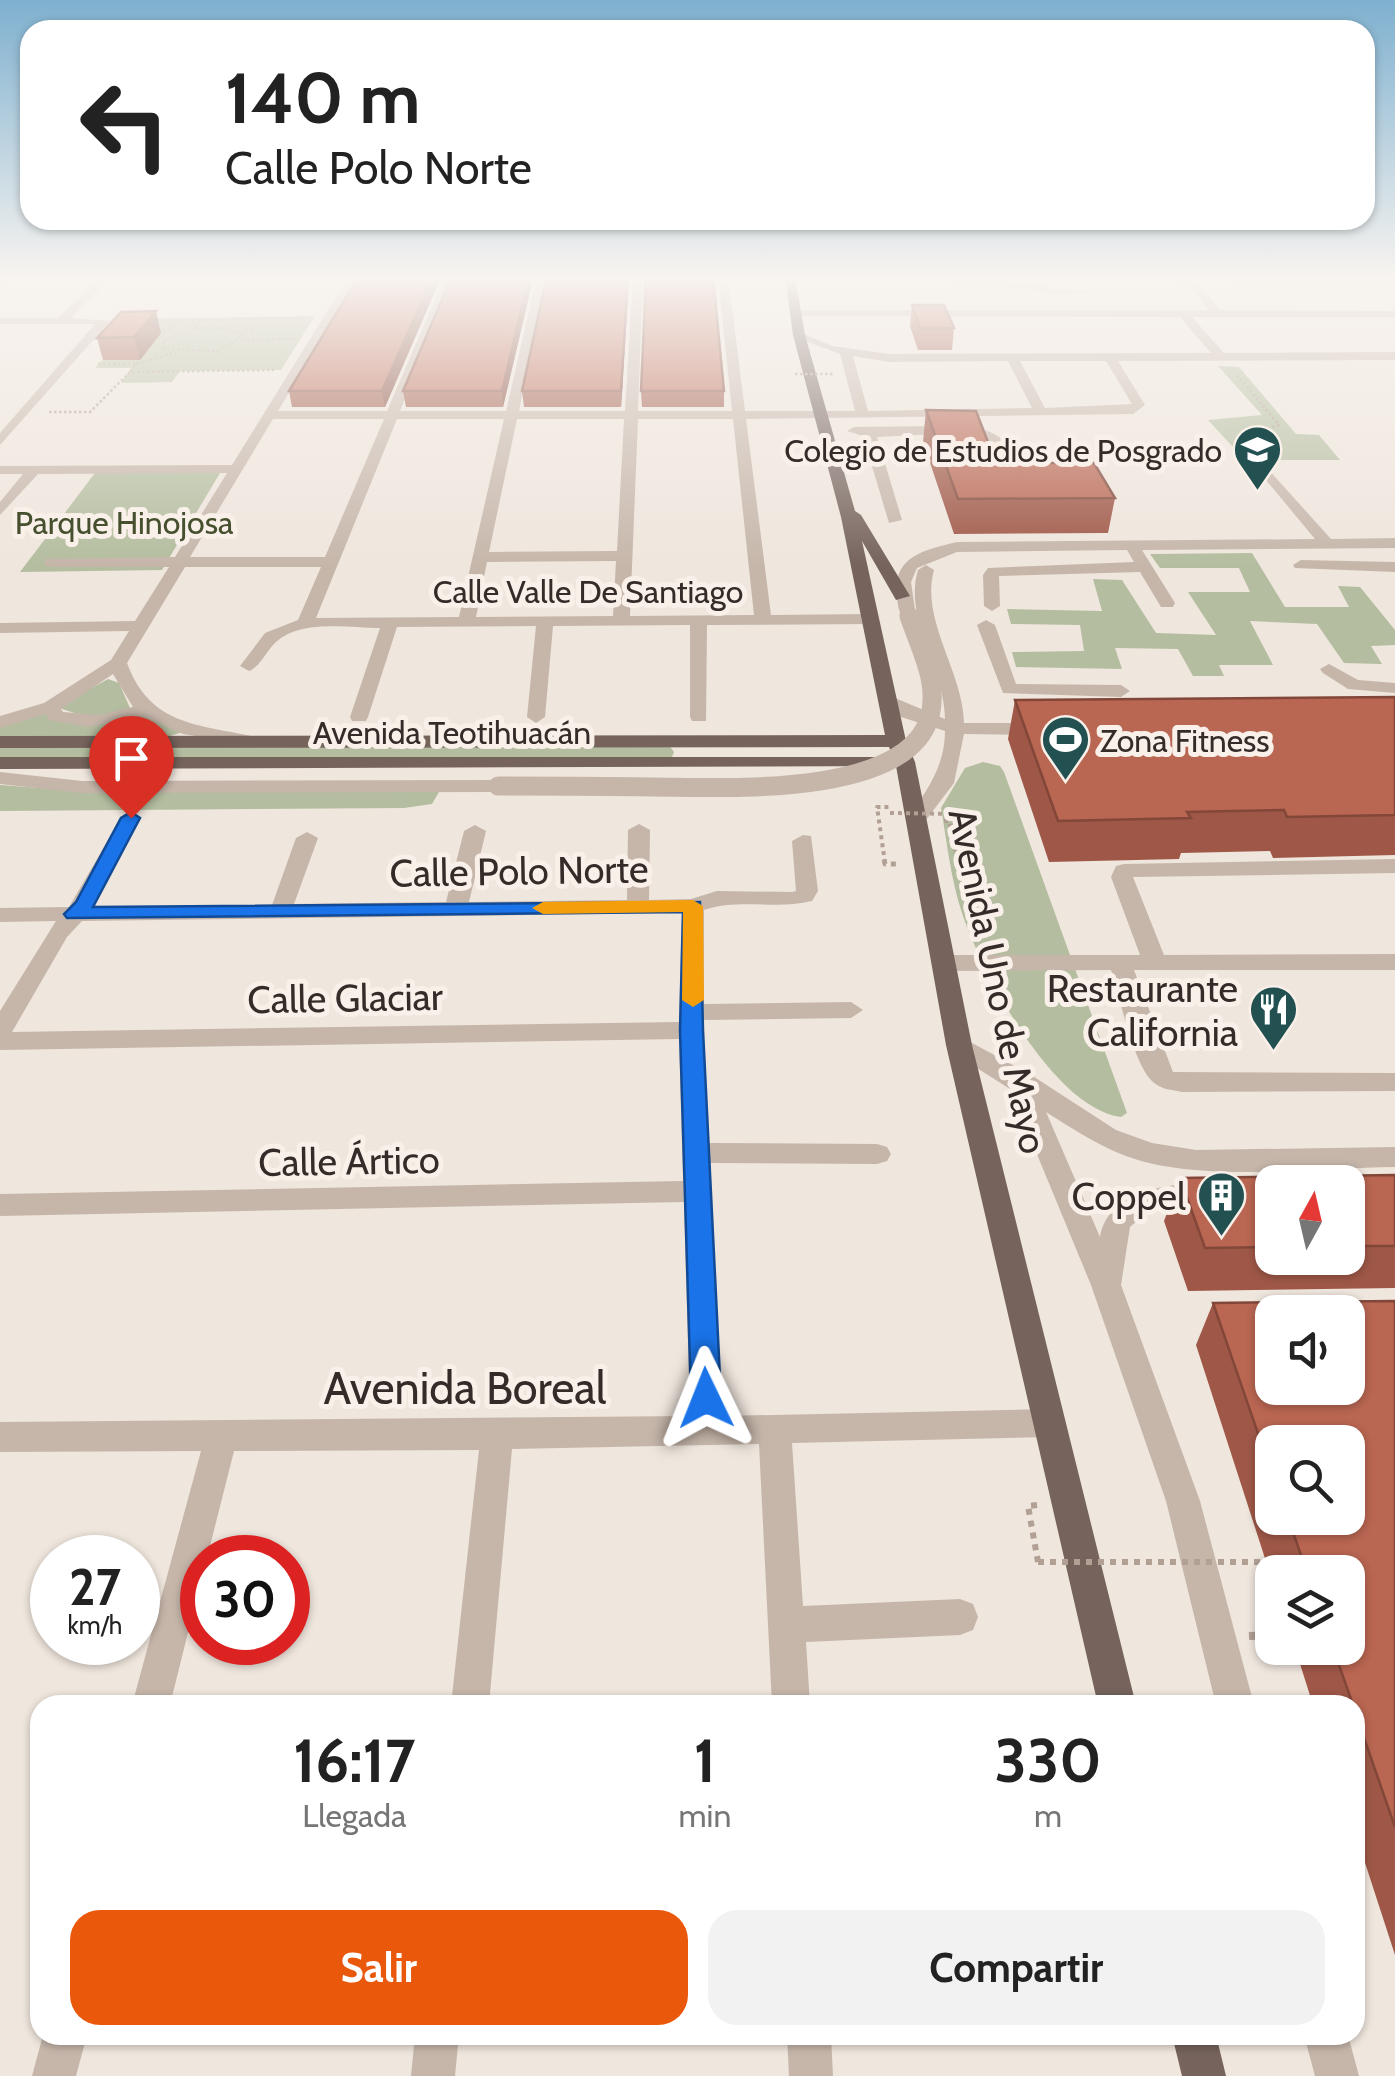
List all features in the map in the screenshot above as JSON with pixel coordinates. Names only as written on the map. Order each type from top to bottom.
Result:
[{"type":"main road","name":"Avenida Uno de Mayo","points":[[809,373],[846,506],[896,741],[904,762],[960,1045],[1116,1695]]},
{"type":"main road","points":[[846,506],[864,529],[904,603]]},
{"type":"main road","name":"Avenida Teotihuacán","points":[[0,763],[678,752],[896,741]]},
{"type":"main road","name":"Avenida Teotihuacán","points":[[0,742],[678,752],[904,762]]},
{"type":"main road","points":[[1196,2045],[1204,2076]]},
{"type":"street","points":[[0,441],[61,373]]},
{"type":"street","points":[[0,722],[52,706],[118,663],[295,373]]},
{"type":"street","points":[[249,666],[268,636],[305,623],[410,373]]},
{"type":"street","points":[[466,622],[522,373]]},
{"type":"street","points":[[621,620],[632,373]]},
{"type":"street","points":[[734,373],[763,619]]},
{"type":"street","points":[[851,373],[863,415]]},
{"type":"street","points":[[1021,373],[1042,413]]},
{"type":"street","points":[[822,421],[863,415],[1119,412],[1139,405],[1119,373]]},
{"type":"street","points":[[270,415],[738,412],[822,421],[869,432],[964,431],[987,436],[1003,444],[1022,477]]},
{"type":"street","points":[[869,432],[894,520]]},
{"type":"street","points":[[1258,462],[1326,544]]},
{"type":"street","points":[[0,470],[238,469]]},
{"type":"street","points":[[0,511],[34,470]]},
{"type":"street","points":[[916,820],[939,794],[958,730],[952,691],[918,589],[924,571],[938,562],[962,556],[1073,552],[1100,544]]},
{"type":"street","points":[[1131,544],[1167,602]]},
{"type":"street","points":[[0,778],[82,787],[775,787],[841,777],[880,764],[912,746],[927,725],[933,704],[930,684],[901,582],[916,558],[972,546],[1392,547]]},
{"type":"street","points":[[483,557],[625,556]]},
{"type":"street","points":[[51,562],[332,562]]},
{"type":"street","points":[[1301,566],[1395,568]]},
{"type":"street","points":[[992,606],[991,575],[1002,568],[1145,567]]},
{"type":"street","name":"Calle Valle De Santiago","points":[[305,623],[871,618]]},
{"type":"street","points":[[698,620],[699,717]]},
{"type":"street","points":[[536,718],[545,621]]},
{"type":"street","points":[[359,717],[390,622]]},
{"type":"street","points":[[0,628],[142,626]]},
{"type":"street","points":[[986,626],[1028,729]]},
{"type":"street","points":[[118,663],[122,678],[141,710],[194,731],[259,743]]},
{"type":"street","points":[[1328,669],[1354,685],[1395,688]]},
{"type":"street","points":[[1010,689],[1121,691]]},
{"type":"street","points":[[888,702],[918,720],[958,730],[1066,728]]},
{"type":"street","points":[[52,706],[56,716],[87,722],[141,710]]},
{"type":"street","points":[[0,1032],[58,933],[84,906],[131,818]]},
{"type":"street","points":[[638,907],[639,830]]},
{"type":"street","points":[[456,908],[474,832]]},
{"type":"street","points":[[280,912],[307,838]]},
{"type":"street","points":[[693,906],[717,898],[804,896],[803,841]]},
{"type":"street","points":[[1154,963],[1122,877],[1124,871],[1395,866]]},
{"type":"street","name":"Calle Polo Norte","points":[[0,914],[693,906],[692,1021],[707,1432]]},
{"type":"street","points":[[945,963],[1395,962]]},
{"type":"street","points":[[1120,963],[1157,1070],[1165,1079],[1182,1083],[1395,1082]]},
{"type":"street","name":"Calle Glaciar","points":[[0,1042],[692,1021],[852,1010]]},
{"type":"street","points":[[960,1045],[1106,1137],[1150,1153],[1196,1160],[1395,1157]]},
{"type":"street","points":[[1019,1079],[1106,1285],[1183,1501],[1232,1695]]},
{"type":"street","points":[[698,1153],[877,1154]]},
{"type":"street","name":"Calle Ártico","points":[[0,1205],[699,1191]]},
{"type":"street","points":[[1106,1285],[1117,1222],[1134,1206],[1163,1197],[1255,1194]]},
{"type":"street","name":"Avenida Boreal","points":[[0,1436],[707,1432],[1050,1423]]},
{"type":"street","points":[[775,1430],[790,1695]]},
{"type":"street","points":[[154,1695],[222,1434]]},
{"type":"street","points":[[471,1695],[497,1434]]},
{"type":"street","points":[[786,1625],[960,1616]]},
{"type":"street","points":[[54,2076],[62,2045]]},
{"type":"street","points":[[433,2076],[436,2045]]},
{"type":"street","points":[[809,2045],[811,2076]]},
{"type":"street","points":[[1329,2045],[1337,2076]]},
{"type":"path","points":[[28,412],[90,412],[129,373]]},
{"type":"path","points":[[1235,373],[1279,425],[1274,431],[1240,440],[1258,462]]},
{"type":"path","points":[[795,374],[835,374]]},
{"type":"path","points":[[890,813],[957,814],[966,858],[957,858],[949,821],[916,820]]},
{"type":"path","points":[[1028,1506],[1038,1562],[1255,1562]]},
{"type":"green space","points":[[128,373],[179,373],[172,382],[121,383]]},
{"type":"green space","points":[[1224,373],[1244,373],[1296,434],[1319,435],[1340,460],[1245,460],[1208,420],[1262,415]]},
{"type":"green space","name":"Parque Hinojosa","points":[[95,473],[220,473],[162,570],[20,572]]},
{"type":"green space","points":[[1252,553],[1285,607],[1349,607],[1338,586],[1360,587],[1395,630],[1395,645],[1371,646],[1382,664],[1344,663],[1317,624],[1250,621],[1273,665],[1219,665],[1224,676],[1193,676],[1178,649],[1115,648],[1122,669],[1016,667],[1012,652],[1084,651],[1080,625],[1011,624],[1007,609],[1102,611],[1093,579],[1122,580],[1156,633],[1216,635],[1188,592],[1250,592],[1239,568],[1160,568],[1150,554]]},
{"type":"green space","points":[[108,679],[119,683],[130,708],[93,719],[62,709],[61,705]]},
{"type":"green space","points":[[49,709],[58,720],[141,711],[183,732],[163,738],[0,739],[0,723]]},
{"type":"green space","points":[[0,744],[669,745],[674,752],[672,757],[0,761]]},
{"type":"green space","points":[[983,762],[1000,766],[1004,772],[1127,1113],[1121,1117],[1095,1108],[1070,1090],[1046,1064],[1003,1002],[972,939],[955,888],[941,808],[965,768]]},
{"type":"green space","points":[[0,785],[93,792],[439,792],[432,804],[404,808],[0,811]]},
{"type":"building","points":[[300,373],[390,373],[382,391],[289,391]]},
{"type":"building","points":[[411,373],[506,373],[502,391],[403,391]]},
{"type":"building","points":[[526,373],[622,373],[621,391],[522,391]]},
{"type":"building","points":[[642,373],[722,373],[724,391],[641,391]]},
{"type":"building","points":[[926,410],[976,411],[996,463],[1094,463],[1115,498],[958,499]]},
{"type":"building","points":[[1395,697],[1395,815],[1287,817],[1284,810],[1187,812],[1191,818],[1058,821],[1015,700]]},
{"type":"building","points":[[1365,1175],[1395,1175],[1395,1246],[1365,1246]]},
{"type":"building","points":[[1255,1177],[1255,1247],[1205,1248],[1180,1178]]},
{"type":"building","points":[[1365,1301],[1395,1301],[1395,1827],[1365,1741],[1365,1695],[1349,1695],[1339,1665],[1365,1665],[1365,1555],[1301,1555],[1294,1535],[1365,1535],[1365,1425],[1255,1425],[1213,1303],[1255,1303],[1255,1405],[1365,1405]]},
{"type":"slow traffic","points":[[543,908],[693,906],[693,1000]]},
{"type":"place","name":"Colegio de Estudios de Posgrado","points":[[1257,492]]},
{"type":"place","name":"Zona Fitness","points":[[1065,782]]},
{"type":"place","name":"Restaurante California","points":[[1273,1052]]},
{"type":"place","name":"Coppel","points":[[1221,1238]]},
{"type":"route","points":[[131,818],[84,906],[74,914],[693,906],[691,1030],[706,1398]]}]
